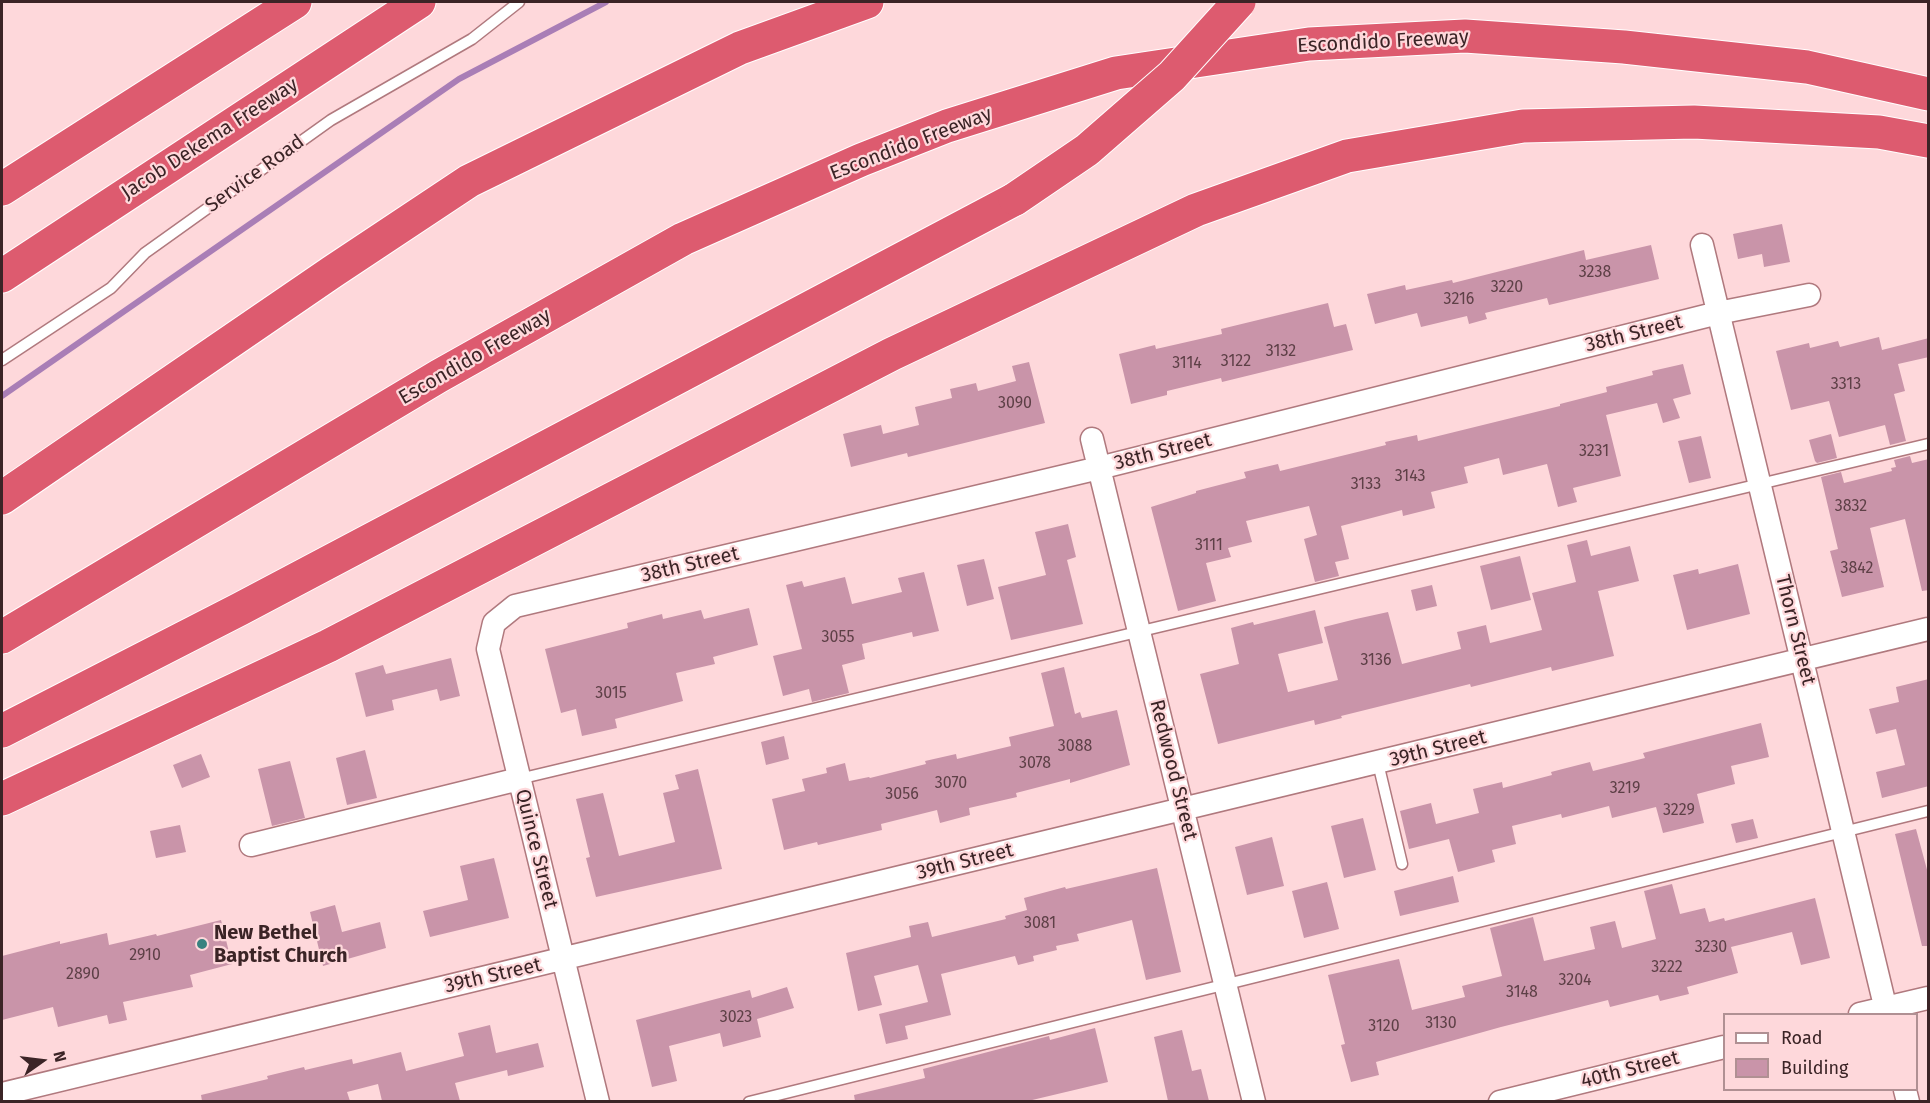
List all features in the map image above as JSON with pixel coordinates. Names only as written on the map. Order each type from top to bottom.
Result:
[{"type":"highway","points":[[2,189],[295,2]]},
{"type":"highway","name":"Jacob Dekema Freeway","points":[[2,276],[419,2]]},
{"type":"highway","points":[[2,498],[332,272],[469,182],[740,48],[867,2]]},
{"type":"highway","points":[[2,731],[240,609],[1015,199],[1087,150],[1172,76],[1239,2]]},
{"type":"highway","name":"Escondido Freeway","points":[[2,638],[439,376],[683,239],[861,160],[937,130],[1116,73],[1309,44],[1465,36],[1624,47],[1807,67],[1929,94]]},
{"type":"highway","points":[[2,799],[328,646],[892,354],[1196,210],[1347,156],[1523,126],[1694,122],[1879,132],[1929,141]]},
{"type":"street","name":"Thorn Street","points":[[1702,245],[1886,1011]]},
{"type":"street","name":"38th Street","points":[[515,606],[1099,468],[1718,313],[1809,295]]},
{"type":"street","name":"Redwood Street","points":[[1092,439],[1254,1101]]},
{"type":"street","name":"Quince Street","points":[[515,606],[494,623],[488,650],[598,1101]]},
{"type":"street","name":"39th Street","points":[[2,1094],[1929,629]]},
{"type":"street","points":[[250,845],[519,779]]},
{"type":"street","points":[[1869,1013],[1886,1011],[1929,998]]},
{"type":"street","name":"40th Street","points":[[1500,1101],[1723,1047]]},
{"type":"lane","name":"Service Road","points":[[2,360],[111,288],[146,253],[331,120],[472,39],[519,2]]},
{"type":"lane","points":[[519,779],[1929,444]]},
{"type":"lane","points":[[1378,763],[1402,864]]},
{"type":"lane","points":[[749,1101],[1929,811]]},
{"type":"building","points":[[1782,224],[1790,262],[1764,267],[1762,254],[1738,259],[1733,234]]},
{"type":"building","points":[[1651,245],[1659,279],[1549,305],[1547,298],[1485,313],[1487,319],[1469,324],[1467,316],[1421,327],[1417,313],[1375,324],[1367,294],[1405,285],[1406,290],[1452,280],[1453,283],[1584,250],[1586,260]]},
{"type":"building","points":[[1328,303],[1334,327],[1346,324],[1353,350],[1222,382],[1221,378],[1167,391],[1167,395],[1131,404],[1119,354],[1155,345],[1156,349],[1222,334],[1221,329]]},
{"type":"building","points":[[1879,337],[1882,350],[1929,338],[1929,357],[1898,364],[1905,391],[1894,394],[1906,441],[1890,445],[1885,425],[1839,437],[1829,401],[1791,410],[1776,351],[1809,343],[1810,348],[1838,341],[1840,347]]},
{"type":"building","points":[[1029,362],[1045,423],[908,457],[907,453],[851,467],[843,434],[881,425],[883,434],[919,425],[915,407],[952,398],[950,389],[976,383],[978,391],[1016,381],[1012,366]]},
{"type":"building","points":[[1683,364],[1691,394],[1673,399],[1680,418],[1663,423],[1657,403],[1606,415],[1621,476],[1573,488],[1577,502],[1558,507],[1547,464],[1503,475],[1499,458],[1464,467],[1468,483],[1431,492],[1435,508],[1403,516],[1402,510],[1341,526],[1349,559],[1335,562],[1339,576],[1315,582],[1304,539],[1317,535],[1309,506],[1246,521],[1252,542],[1228,548],[1231,557],[1206,563],[1216,601],[1178,611],[1151,507],[1196,493],[1196,491],[1246,478],[1244,472],[1278,464],[1280,471],[1417,435],[1418,441],[1560,406],[1560,404],[1607,392],[1606,387],[1653,375],[1652,371]]},
{"type":"building","points":[[1831,434],[1837,458],[1817,463],[1809,440]]},
{"type":"building","points":[[1701,436],[1711,478],[1689,483],[1678,441]]},
{"type":"building","points":[[1910,456],[1912,463],[1929,459],[1929,590],[1922,591],[1905,519],[1870,528],[1884,587],[1842,597],[1830,551],[1838,549],[1821,477],[1841,472],[1844,483],[1892,471],[1891,468],[1896,467],[1894,460]]},
{"type":"building","points":[[1068,524],[1076,557],[1067,560],[1083,624],[1011,640],[998,587],[1046,575],[1035,532]]},
{"type":"building","points":[[1587,540],[1591,556],[1630,546],[1639,581],[1598,591],[1614,656],[1552,671],[1551,667],[1471,687],[1470,684],[1341,716],[1342,718],[1315,725],[1314,720],[1218,744],[1200,674],[1239,664],[1231,628],[1253,622],[1254,625],[1315,610],[1323,643],[1278,654],[1288,692],[1338,680],[1324,627],[1356,619],[1388,612],[1402,664],[1461,649],[1457,632],[1486,625],[1490,643],[1542,630],[1532,593],[1576,582],[1567,545]]},
{"type":"building","points":[[1520,556],[1531,600],[1491,610],[1480,566]]},
{"type":"building","points":[[984,559],[994,599],[967,606],[957,565]]},
{"type":"building","points":[[1738,564],[1750,614],[1687,630],[1673,575],[1698,569],[1699,574]]},
{"type":"building","points":[[924,572],[939,631],[913,637],[912,632],[862,644],[865,659],[842,665],[849,693],[812,702],[809,689],[783,696],[773,656],[802,649],[786,585],[802,581],[804,587],[845,577],[852,604],[902,592],[898,578]]},
{"type":"building","points":[[1432,585],[1437,606],[1416,611],[1411,590]]},
{"type":"building","points":[[749,608],[758,645],[713,657],[715,664],[676,673],[683,701],[615,719],[617,728],[582,736],[576,709],[561,713],[545,649],[628,628],[627,623],[662,614],[663,619],[701,610],[704,619]]},
{"type":"building","points":[[451,658],[460,696],[440,701],[437,689],[392,700],[394,710],[366,717],[355,673],[383,665],[386,674]]},
{"type":"building","points":[[1064,667],[1075,714],[1080,712],[1082,718],[1117,710],[1130,765],[1070,783],[1070,779],[1016,793],[1017,797],[969,808],[970,815],[940,823],[937,810],[881,824],[882,830],[818,845],[817,842],[784,850],[772,799],[805,791],[802,779],[827,773],[826,768],[845,763],[849,781],[870,778],[926,764],[925,761],[956,754],[957,759],[1011,746],[1009,737],[1054,726],[1041,673]]},
{"type":"building","points":[[1929,679],[1929,786],[1882,798],[1876,772],[1905,765],[1896,729],[1876,734],[1869,709],[1899,702],[1896,687]]},
{"type":"building","points":[[1761,723],[1769,757],[1731,766],[1735,784],[1697,794],[1704,823],[1663,833],[1656,807],[1612,818],[1609,806],[1562,818],[1561,814],[1512,826],[1516,844],[1492,850],[1495,862],[1458,872],[1449,839],[1409,849],[1400,811],[1431,803],[1436,824],[1479,813],[1473,789],[1502,782],[1503,788],[1590,762],[1593,771],[1645,758],[1643,753]]},
{"type":"building","points":[[784,736],[789,759],[766,765],[761,742]]},
{"type":"building","points":[[365,750],[377,798],[347,805],[336,758]]},
{"type":"building","points":[[201,754],[210,777],[182,788],[173,765]]},
{"type":"building","points":[[290,761],[305,818],[272,826],[258,769]]},
{"type":"building","points":[[698,769],[722,869],[596,897],[586,858],[590,857],[576,799],[603,793],[619,856],[675,842],[663,793],[679,789],[675,775]]},
{"type":"building","points":[[1363,818],[1376,870],[1344,878],[1331,826]]},
{"type":"building","points":[[1753,819],[1758,838],[1736,843],[1731,824]]},
{"type":"building","points":[[180,825],[186,852],[156,858],[150,831]]},
{"type":"building","points":[[1916,829],[1929,877],[1929,946],[1922,946],[1895,834]]},
{"type":"building","points":[[1272,837],[1284,886],[1247,895],[1235,847]]},
{"type":"building","points":[[494,858],[509,918],[430,937],[423,911],[468,900],[460,866]]},
{"type":"building","points":[[1157,868],[1181,972],[1146,980],[1132,920],[1077,934],[1079,941],[1056,946],[1057,950],[1033,956],[1034,961],[1018,965],[1015,956],[941,974],[951,1015],[905,1026],[908,1039],[886,1044],[879,1014],[928,1002],[918,965],[874,976],[882,1005],[858,1011],[846,953],[911,937],[909,926],[928,922],[932,937],[1006,919],[1005,916],[1027,910],[1024,898]]},
{"type":"building","points":[[1453,876],[1459,902],[1400,916],[1394,891]]},
{"type":"building","points":[[1327,882],[1339,929],[1304,938],[1292,891]]},
{"type":"building","points":[[1672,884],[1680,914],[1705,908],[1709,922],[1724,918],[1725,921],[1815,898],[1830,958],[1801,965],[1792,932],[1731,947],[1738,973],[1687,987],[1689,994],[1660,1001],[1658,995],[1610,1007],[1608,1000],[1501,1027],[1376,1062],[1379,1075],[1351,1082],[1341,1045],[1345,1044],[1328,975],[1399,959],[1412,1010],[1465,997],[1462,986],[1502,976],[1490,928],[1533,917],[1544,961],[1595,949],[1590,927],[1615,921],[1622,948],[1656,939],[1644,891]]},
{"type":"building","points":[[335,905],[342,932],[380,922],[386,948],[323,966],[310,912]]},
{"type":"building","points":[[221,920],[232,964],[190,975],[193,987],[123,1002],[127,1020],[109,1024],[107,1015],[58,1027],[53,1007],[2,1020],[2,956],[60,941],[60,944],[107,933],[109,945]]},
{"type":"building","points":[[787,987],[794,1008],[757,1019],[761,1037],[723,1047],[720,1033],[669,1046],[677,1081],[652,1087],[636,1020],[750,990],[752,998]]},
{"type":"building","points":[[490,1025],[496,1053],[538,1043],[544,1067],[508,1076],[507,1070],[455,1083],[460,1101],[382,1101],[378,1084],[347,1092],[350,1101],[202,1101],[201,1095],[268,1079],[267,1076],[304,1067],[305,1070],[352,1059],[353,1064],[401,1052],[406,1071],[464,1056],[458,1033]]},
{"type":"building","points":[[1095,1028],[1108,1082],[1028,1101],[855,1101],[854,1095],[925,1078],[923,1069],[1049,1036],[1050,1040]]},
{"type":"building","points":[[1182,1030],[1192,1071],[1201,1069],[1209,1101],[1168,1101],[1154,1037]]},
{"type":"waterway","points":[[2,396],[459,79],[606,2]]},
{"type":"place","name":"New Bethel Baptist Church","points":[[202,944]]}]
